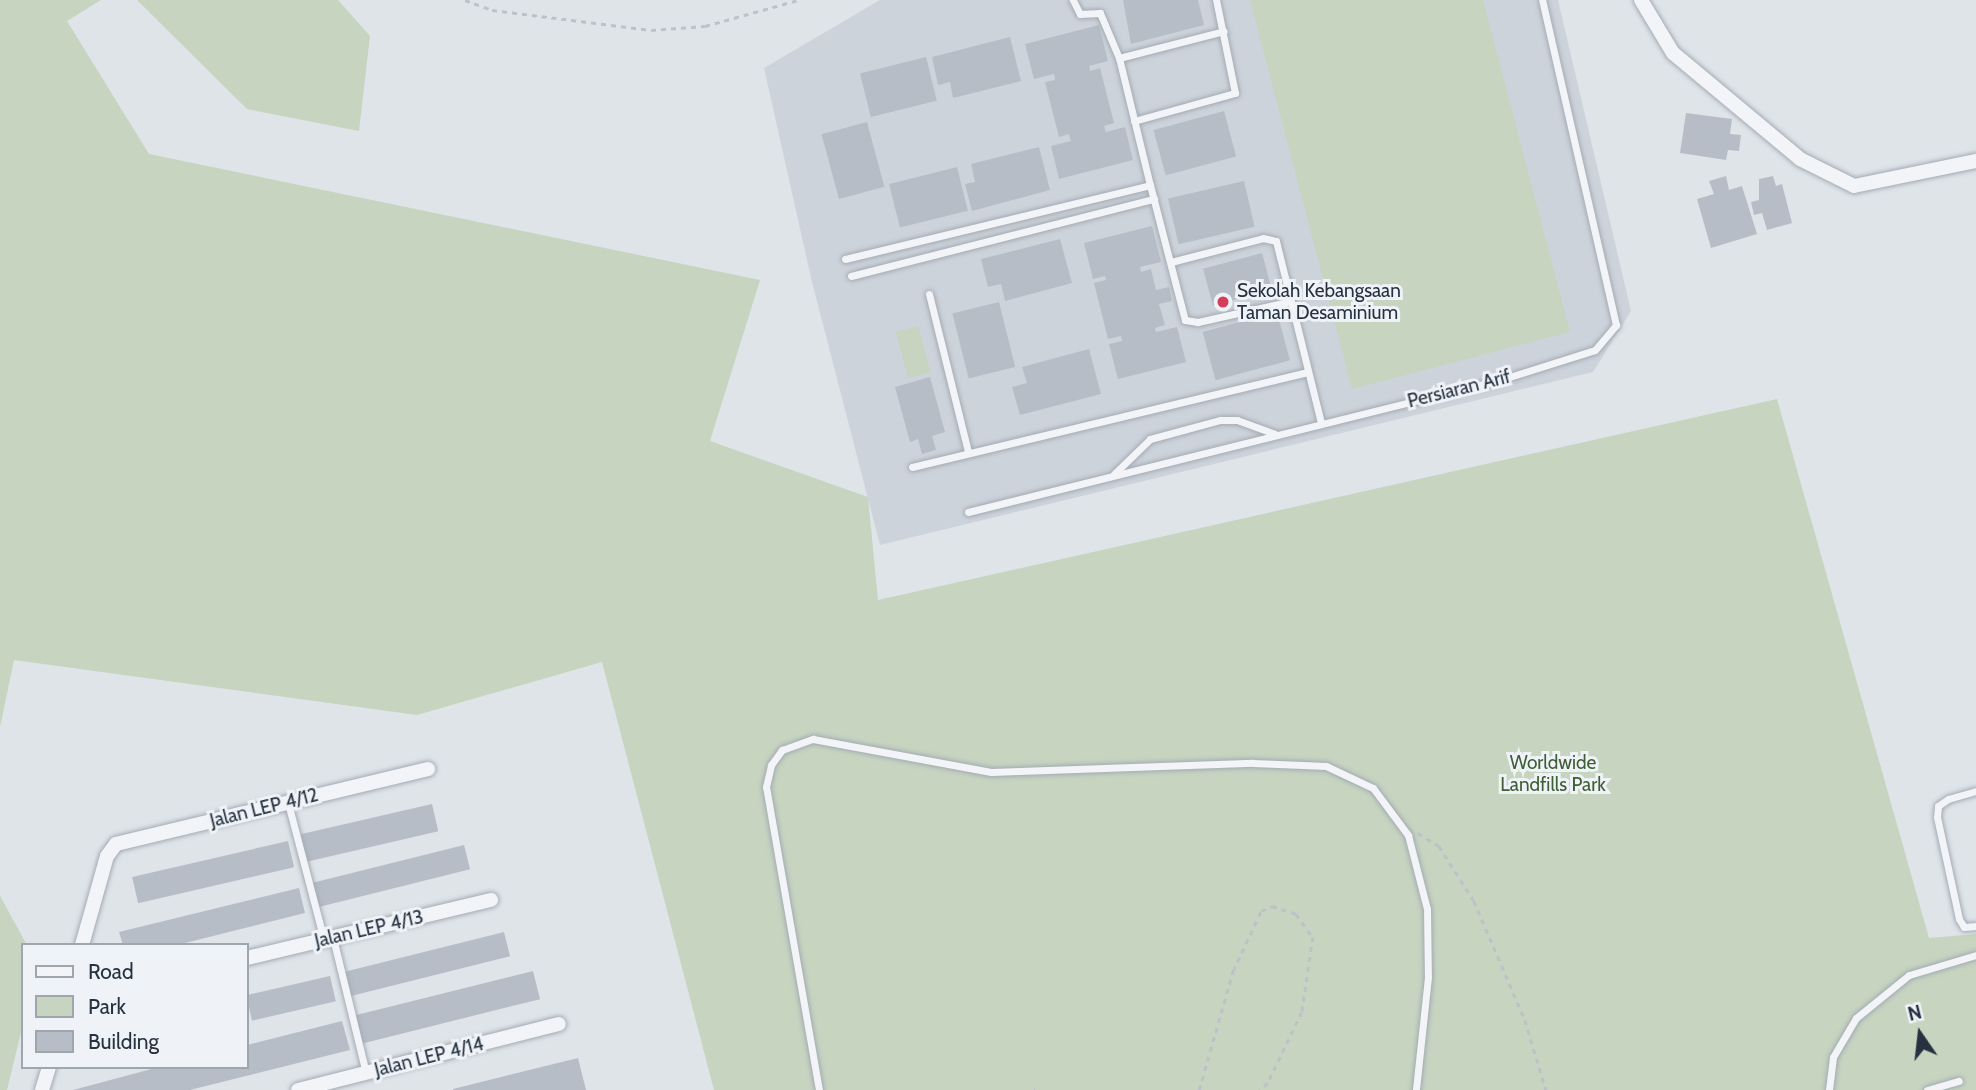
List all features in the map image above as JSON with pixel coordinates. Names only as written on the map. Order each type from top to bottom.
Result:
[{"type":"street","points":[[1641,0],[1673,53],[1800,159],[1854,186],[1976,161]]},
{"type":"street","name":"Jalan LEP 4/12","points":[[83,943],[107,856],[116,844],[428,769]]},
{"type":"street","name":"Jalan LEP 4/13","points":[[248,958],[491,900]]},
{"type":"street","name":"Jalan LEP 4/14","points":[[298,1090],[341,1084],[366,1073],[559,1024]]},
{"type":"street","points":[[42,1090],[48,1069]]},
{"type":"lane","points":[[1073,0],[1080,14],[1100,13],[1119,58],[1185,320],[1198,322],[1291,301]]},
{"type":"lane","points":[[1134,121],[1235,93],[1216,0]]},
{"type":"lane","name":"Persiaran Arif","points":[[968,512],[1503,379],[1595,350],[1616,325],[1542,0]]},
{"type":"lane","points":[[1119,58],[1224,31]]},
{"type":"lane","points":[[845,259],[1150,185]]},
{"type":"lane","points":[[851,276],[1154,199]]},
{"type":"lane","points":[[1171,262],[1264,238],[1276,241],[1321,423]]},
{"type":"lane","points":[[929,294],[968,452]]},
{"type":"lane","points":[[912,467],[1308,372]]},
{"type":"lane","points":[[1112,476],[1150,439],[1220,420],[1237,420],[1276,434]]},
{"type":"lane","points":[[819,1090],[766,787],[775,757],[790,744],[824,739],[991,772],[1253,763],[1326,766],[1373,788],[1408,835],[1427,909],[1428,977],[1416,1090]]},
{"type":"lane","points":[[1976,791],[1948,799],[1938,806],[1937,817],[1959,919],[1964,927],[1976,926]]},
{"type":"lane","points":[[288,803],[366,1073]]},
{"type":"lane","points":[[1829,1090],[1833,1057],[1841,1040],[1866,1009],[1909,975],[1976,955]]},
{"type":"lane","points":[[1927,1090],[1959,1081]]},
{"type":"path","points":[[465,0],[505,12],[651,30],[705,26],[797,0]]},
{"type":"path","points":[[1408,835],[1419,833],[1439,846],[1474,901],[1525,1020],[1546,1090]]},
{"type":"path","points":[[1199,1090],[1233,971],[1261,911],[1272,906],[1296,914],[1313,937],[1302,1012],[1268,1083],[1260,1090]]},
{"type":"shaded area","name":"Sekolah Kebangsaan Taman Desaminium","points":[[880,0],[1558,0],[1631,311],[1593,372],[880,545],[812,282],[764,68]]},
{"type":"green space","name":"Worldwide Landfills Park","points":[[0,0],[101,0],[67,21],[149,154],[760,280],[710,441],[868,497],[878,600],[1777,399],[1929,938],[1976,934],[1976,1090],[714,1090],[602,662],[417,715],[14,660],[0,727]]},
{"type":"green space","points":[[137,0],[338,0],[370,36],[359,131],[247,109]]},
{"type":"green space","points":[[1250,0],[1483,0],[1570,332],[1352,389]]},
{"type":"green space","points":[[918,326],[930,372],[908,378],[896,332]]},
{"type":"green space","points":[[0,896],[26,943],[21,943],[21,1032],[7,1090],[0,1090]]},
{"type":"building","points":[[1123,0],[1198,0],[1204,25],[1131,44]]},
{"type":"building","points":[[1099,25],[1108,61],[1089,66],[1090,71],[1100,68],[1114,123],[1104,126],[1106,132],[1125,127],[1133,160],[1059,179],[1051,146],[1071,141],[1069,134],[1059,137],[1045,82],[1055,80],[1054,74],[1034,79],[1025,44]]},
{"type":"building","points":[[1010,37],[1021,81],[953,98],[950,82],[938,85],[932,57]]},
{"type":"building","points":[[926,57],[937,101],[871,117],[860,73]]},
{"type":"building","points":[[1224,111],[1236,156],[1166,175],[1153,130]]},
{"type":"building","points":[[1686,113],[1732,119],[1730,134],[1741,135],[1739,151],[1728,150],[1726,160],[1680,153]]},
{"type":"building","points":[[867,122],[884,187],[839,199],[822,134]]},
{"type":"building","points":[[1039,147],[1050,190],[972,211],[965,184],[975,182],[971,164]]},
{"type":"building","points":[[957,167],[968,211],[900,228],[889,184]]},
{"type":"building","points":[[1726,176],[1729,190],[1742,186],[1757,234],[1711,248],[1697,199],[1714,194],[1709,181]]},
{"type":"building","points":[[1773,176],[1776,186],[1782,184],[1792,223],[1767,230],[1762,213],[1754,215],[1751,202],[1759,200],[1759,179]]},
{"type":"building","points":[[1244,181],[1255,227],[1179,244],[1168,199]]},
{"type":"building","points":[[1152,226],[1161,262],[1140,267],[1141,272],[1151,269],[1156,290],[1169,287],[1172,301],[1159,304],[1165,325],[1155,328],[1156,332],[1177,327],[1186,362],[1118,379],[1109,344],[1122,341],[1121,336],[1108,339],[1094,283],[1106,280],[1105,276],[1093,279],[1084,243]]},
{"type":"building","points":[[1060,239],[1072,283],[1005,301],[1001,284],[988,287],[981,259]]},
{"type":"building","points":[[1262,253],[1272,290],[1213,305],[1203,269]]},
{"type":"building","points":[[999,302],[1015,367],[969,379],[952,314]]},
{"type":"building","points":[[1277,312],[1290,360],[1216,380],[1203,332]]},
{"type":"building","points":[[1089,349],[1101,394],[1020,415],[1012,387],[1027,383],[1022,367]]},
{"type":"building","points":[[930,377],[945,432],[932,436],[936,450],[922,454],[918,439],[910,442],[895,387]]},
{"type":"building","points":[[432,804],[438,831],[307,862],[300,834]]},
{"type":"building","points":[[288,841],[294,867],[138,903],[132,877]]},
{"type":"building","points":[[464,845],[470,869],[319,907],[313,883]]},
{"type":"building","points":[[299,888],[305,913],[185,943],[122,943],[119,932]]},
{"type":"building","points":[[504,932],[510,956],[350,996],[344,972]]},
{"type":"building","points":[[533,971],[540,999],[362,1043],[355,1015]]},
{"type":"building","points":[[330,976],[336,1001],[252,1021],[248,995]]},
{"type":"building","points":[[342,1021],[350,1050],[190,1090],[73,1090],[152,1069],[248,1069],[248,1045]]},
{"type":"building","points":[[578,1058],[586,1090],[453,1090],[453,1089]]},
{"type":"place","name":"Sekolah Kebangsaan Taman Desaminium","points":[[1223,302]]}]
